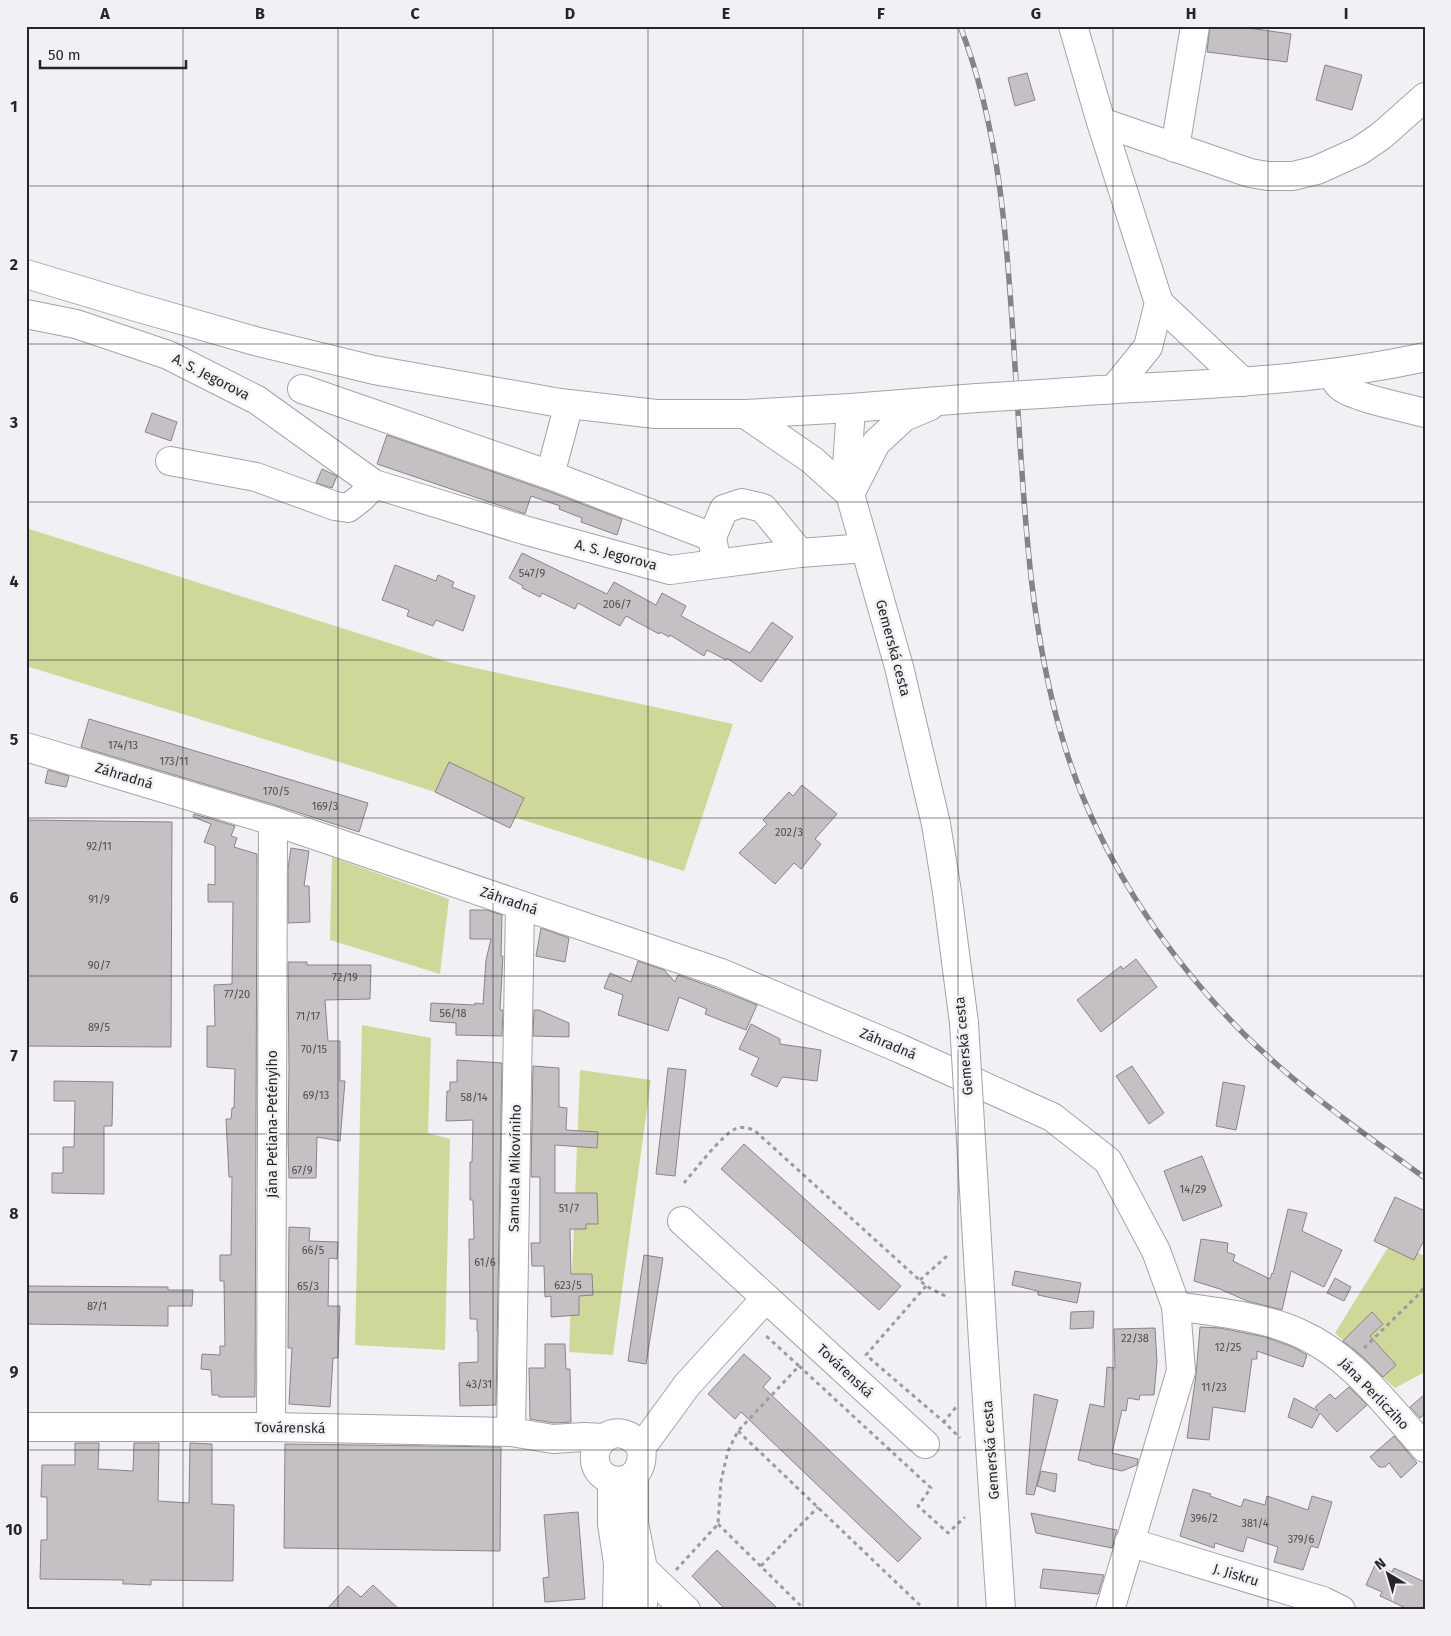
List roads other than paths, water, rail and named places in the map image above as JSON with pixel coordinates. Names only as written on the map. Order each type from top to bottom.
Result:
[{"type":"street","points":[[1073,26],[1101,122],[1159,303],[1244,382]]},
{"type":"street","points":[[1175,148],[1195,26]]},
{"type":"street","points":[[1101,122],[1250,173],[1268,176],[1293,176],[1317,170],[1359,151],[1381,136],[1425,97]]},
{"type":"street","points":[[26,274],[246,338],[374,370],[569,404],[656,414],[745,414],[1244,382],[1333,373],[1425,357]]},
{"type":"street","points":[[1114,389],[1148,347],[1159,303]]},
{"type":"street","name":"A. S. Jegorova","points":[[26,314],[76,324],[168,355],[256,400],[374,484],[524,530],[670,570],[714,550],[800,553],[865,548]]},
{"type":"street","points":[[1333,373],[1335,380],[1342,388],[1362,396],[1425,413]]},
{"type":"street","points":[[302,389],[550,475],[714,550],[724,509],[742,503],[763,508],[800,553]]},
{"type":"street","points":[[745,414],[812,460],[850,494],[876,443],[904,417],[943,400]]},
{"type":"street","points":[[550,475],[569,404]]},
{"type":"street","name":"Gemerská cesta","points":[[851,408],[847,466],[850,494],[899,666],[936,824],[964,1023],[983,1340],[1002,1610]]},
{"type":"street","points":[[170,462],[256,477],[335,506],[348,508],[374,484]]},
{"type":"street","name":"Záhradná","points":[[26,747],[274,821],[721,973],[901,1049],[980,1085]]},
{"type":"street","name":"Jána Petiana-Petényiho","points":[[271,1427],[274,821]]},
{"type":"street","name":"Samuela Mikovíniho","points":[[511,1432],[520,905]]},
{"type":"street","name":"Gemerská cesta","points":[[980,1085],[1052,1118],[1108,1161],[1156,1251],[1176,1306],[1181,1371],[1110,1610]]},
{"type":"street","name":"Továrenská","points":[[682,1221],[925,1444]]},
{"type":"street","points":[[618,1610],[618,1563],[612,1524],[619,1457],[766,1298]]},
{"type":"street","name":"Jána Perlicziho","points":[[1176,1306],[1269,1322],[1299,1333],[1325,1347],[1348,1364],[1425,1448]]},
{"type":"street","name":"Továrenská","points":[[26,1427],[271,1427],[511,1432],[553,1439],[619,1457]]},
{"type":"street","points":[[619,1457],[643,1569],[643,1610]]},
{"type":"street","name":"J. Jiskru","points":[[1129,1542],[1323,1601],[1341,1610]]},
{"type":"street","points":[[643,1569],[686,1610]]},
{"type":"railway","points":[[960,26],[975,69],[986,112],[1002,201],[1029,560],[1042,650],[1051,694],[1062,737],[1076,779],[1093,820],[1135,898],[1159,934],[1215,1003],[1245,1035],[1288,1074],[1332,1110],[1425,1178]]}]
